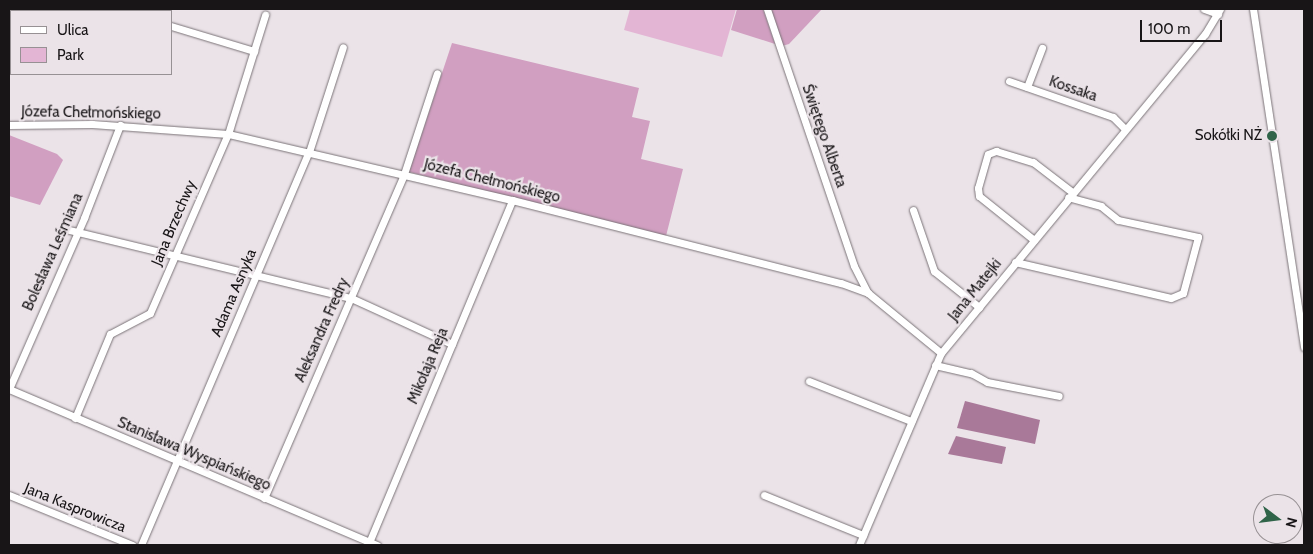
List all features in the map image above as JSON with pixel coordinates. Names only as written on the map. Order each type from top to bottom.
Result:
[{"type":"street","name":"Świętego Alberta","points":[[767,9],[856,272],[868,293]]},
{"type":"street","points":[[1204,9],[1219,11]]},
{"type":"street","points":[[1253,9],[1304,348]]},
{"type":"street","name":"Jana Matejki","points":[[859,545],[941,353],[1125,128],[1164,84],[1219,11]]},
{"type":"street","name":"Jana Brzechwy","points":[[75,418],[110,334],[150,313],[228,134],[266,15]]},
{"type":"street","points":[[172,26],[254,50]]},
{"type":"street","name":"Adama Asnyka","points":[[141,545],[309,152],[343,47]]},
{"type":"street","points":[[1027,87],[1042,48]]},
{"type":"street","name":"Aleksandra Fredry","points":[[264,498],[404,174],[437,73]]},
{"type":"street","name":"Kossaka","points":[[1009,81],[1113,117],[1125,128]]},
{"type":"street","name":"Józefa Chełmońskiego","points":[[9,125],[120,125],[228,134],[512,200],[845,285],[868,293],[941,353]]},
{"type":"street","name":"Bolesława Leśmiana","points":[[9,389],[120,125]]},
{"type":"street","points":[[1015,262],[1171,298],[1183,293],[1198,237],[1118,220],[1101,206],[1070,195],[1033,162],[996,151],[988,154],[978,188],[979,196],[1034,240]]},
{"type":"street","name":"Mikołaja Reja","points":[[371,544],[512,200]]},
{"type":"street","points":[[913,210],[934,271],[979,307]]},
{"type":"street","points":[[65,229],[176,254],[351,298],[452,344]]},
{"type":"street","points":[[845,285],[853,281],[856,272]]},
{"type":"street","points":[[935,365],[972,374],[987,382],[1058,396]]},
{"type":"street","points":[[809,381],[911,421]]},
{"type":"street","name":"Stanisława Wyspiańskiego","points":[[9,389],[371,544]]},
{"type":"street","name":"Jana Kasprowicza","points":[[9,495],[132,545]]},
{"type":"street","points":[[764,495],[863,535]]},
{"type":"green space","points":[[630,9],[736,9],[722,57],[624,30]]},
{"type":"shaded area","points":[[737,9],[763,9],[775,44],[731,30]]},
{"type":"shaded area","points":[[770,9],[822,9],[789,44],[782,46]]},
{"type":"shaded area","points":[[452,43],[639,88],[632,117],[650,121],[641,159],[683,169],[666,236],[409,172]]},
{"type":"shaded area","points":[[9,135],[57,154],[63,160],[40,205],[9,196]]},
{"type":"shaded area","points":[[965,401],[1040,420],[1035,444],[957,428]]},
{"type":"shaded area","points":[[956,436],[1006,447],[1002,464],[948,454]]},
{"type":"place","name":"Sokółki NŻ","points":[[1272,136]]}]
